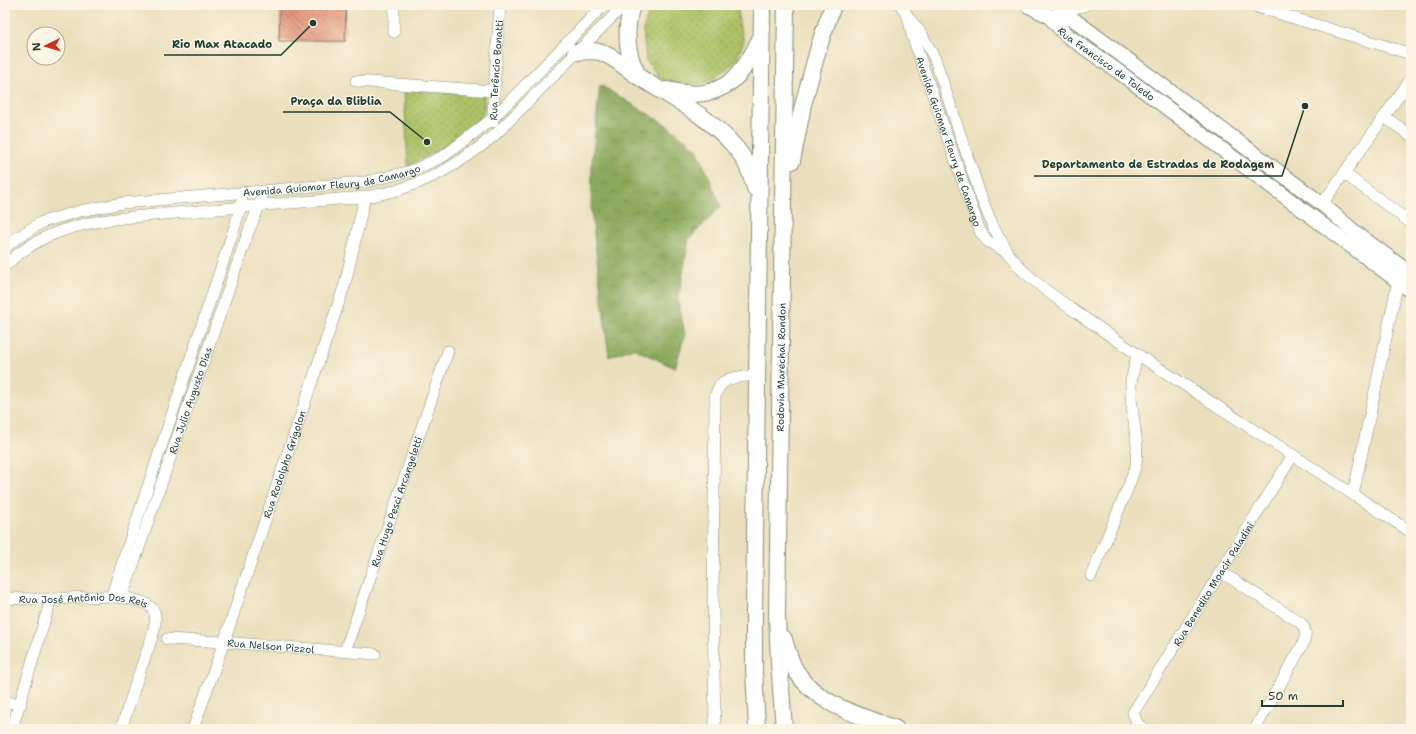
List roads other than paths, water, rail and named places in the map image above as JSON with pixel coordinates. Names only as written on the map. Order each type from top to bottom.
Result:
[{"type":"highway","points":[[632,5],[627,27],[627,41],[632,64],[638,76]]},
{"type":"highway","points":[[756,725],[754,615],[762,5]]},
{"type":"highway","name":"Rodovia Marechal Rondon","points":[[784,729],[777,615],[786,5]]},
{"type":"highway","points":[[784,198],[805,97],[818,46],[833,5]]},
{"type":"highway","points":[[661,89],[693,93],[709,92],[724,86],[737,77],[745,67],[762,35]]},
{"type":"highway","points":[[576,52],[592,51],[610,56],[638,76],[702,116],[721,132],[736,148],[749,167],[759,201]]},
{"type":"highway","points":[[777,615],[790,659],[796,671],[805,683],[818,694],[846,710],[896,729]]},
{"type":"main road","points":[[1027,5],[1049,16]]},
{"type":"main road","name":"Rua Francisco de Toledo","points":[[1049,16],[1073,19],[1322,204],[1356,233],[1411,274]]},
{"type":"main road","name":"Rua Francisco de Toledo","points":[[1049,16],[1064,34],[1119,72],[1411,291]]},
{"type":"street","points":[[394,5],[394,32]]},
{"type":"street","name":"Rua Terêncio Bonatti","points":[[495,135],[492,119],[500,5]]},
{"type":"street","name":"Avenida Guiomar Fleury de Camargo","points":[[5,247],[42,222],[80,211],[123,203],[365,182],[411,170],[444,156],[492,119],[604,5]]},
{"type":"street","points":[[5,266],[11,260],[43,238],[84,224],[122,218],[365,197],[383,194],[417,184],[447,170],[472,154],[495,135],[624,5]]},
{"type":"street","points":[[901,5],[908,18],[921,33],[935,60],[981,197],[1008,253],[1022,270],[1043,288],[1136,354],[1411,532]]},
{"type":"street","points":[[1049,16],[1086,5]]},
{"type":"street","points":[[1251,5],[1411,54]]},
{"type":"street","name":"Avenida Guiomar Fleury de Camargo","points":[[908,18],[912,35],[980,231],[987,241],[995,247],[1008,253]]},
{"type":"street","points":[[1322,204],[1345,174],[1411,79]]},
{"type":"street","points":[[356,81],[494,90]]},
{"type":"street","points":[[939,114],[951,109]]},
{"type":"street","points":[[1385,117],[1409,131]]},
{"type":"street","points":[[953,155],[965,151]]},
{"type":"street","points":[[1345,174],[1411,223]]},
{"type":"street","name":"Rua Julio Augusto Dias","points":[[122,597],[249,230],[265,190]]},
{"type":"street","name":"Rua Julio Augusto Dias","points":[[111,597],[241,207],[243,192]]},
{"type":"street","name":"Rua Rodolpho Grigolon","points":[[193,729],[224,642],[345,284],[365,197]]},
{"type":"street","points":[[1353,495],[1398,281]]},
{"type":"street","name":"Rua Hugo Pesci Arcangeletti","points":[[345,651],[448,351]]},
{"type":"street","points":[[1091,576],[1136,465],[1137,446],[1131,398],[1131,382],[1136,354]]},
{"type":"street","points":[[715,729],[713,607],[715,397],[717,388],[722,382],[737,377],[757,375]]},
{"type":"street","name":"Rua Benedito Moacir Paladini","points":[[1145,729],[1138,725],[1133,713],[1293,455]]},
{"type":"street","points":[[1221,572],[1301,623],[1306,630],[1303,644],[1255,729]]},
{"type":"street","name":"Rua José Antônio Dos Reis","points":[[5,598],[51,599],[122,597],[146,603],[152,609],[155,614],[151,640],[121,729]]},
{"type":"street","points":[[12,729],[21,704],[51,599]]},
{"type":"street","name":"Rua Nelson Pizzol","points":[[167,639],[375,654]]},
{"type":"street","points":[[5,702],[21,704]]},
{"type":"place","name":"Rio Max Atacado","points":[[313,23]]},
{"type":"place","name":"Departamento de Estradas de Rodagem","points":[[1305,106]]},
{"type":"place","name":"Praça da Bliblia","points":[[427,142]]}]
